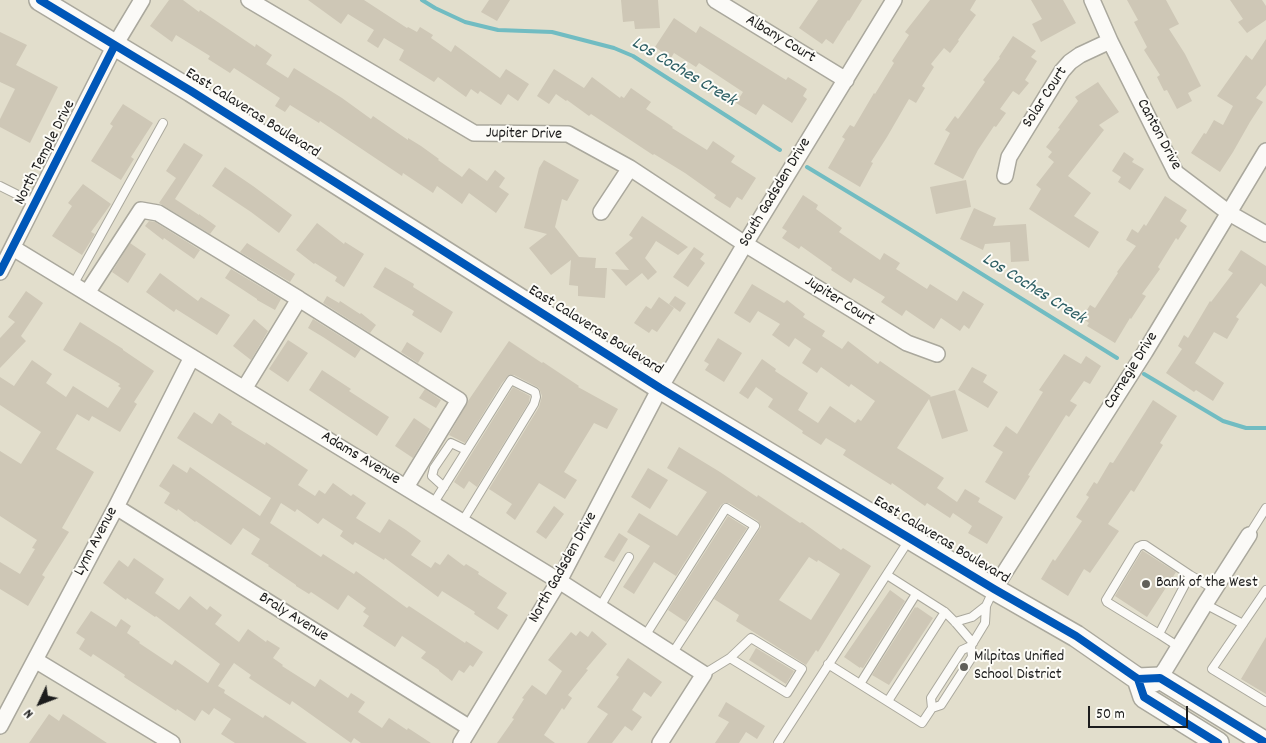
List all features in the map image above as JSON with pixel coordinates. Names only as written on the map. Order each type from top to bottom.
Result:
[{"type":"main road","name":"East Calaveras Boulevard","points":[[40,0],[208,102],[660,388],[910,538],[990,598],[1076,636],[1141,688],[1218,743]]},
{"type":"main road","points":[[1141,688],[1160,678],[1266,743]]},
{"type":"street","name":"North Temple Drive","points":[[0,272],[115,46],[142,0]]},
{"type":"street","name":"Jupiter Drive","points":[[249,0],[474,133],[568,134],[630,168],[745,244]]},
{"type":"street","name":"Albany Court","points":[[715,0],[846,80]]},
{"type":"street","name":"South Gadsden Drive","points":[[660,388],[745,244],[894,0]]},
{"type":"street","name":"Canton Drive","points":[[1092,0],[1110,41],[1176,173],[1229,213],[1266,234]]},
{"type":"street","name":"Solar Court","points":[[1005,176],[1009,156],[1062,71],[1080,55],[1110,41]]},
{"type":"street","name":"Carnegie Drive","points":[[990,598],[1145,352],[1266,151]]},
{"type":"street","points":[[601,212],[630,168]]},
{"type":"street","points":[[87,293],[141,210],[158,214],[299,299],[459,400],[406,487]]},
{"type":"street","name":"Jupiter Court","points":[[745,244],[907,343],[937,354]]},
{"type":"street","name":"Adams Avenue","points":[[13,248],[560,580],[704,674]]},
{"type":"street","points":[[244,389],[299,299]]},
{"type":"street","name":"Lynn Avenue","points":[[0,726],[116,507],[192,357]]},
{"type":"street","name":"North Gadsden Drive","points":[[461,743],[560,580],[660,388]]},
{"type":"street","name":"Braly Avenue","points":[[116,507],[470,728]]},
{"type":"street","points":[[1160,678],[1249,535]]},
{"type":"street","points":[[36,660],[172,743]]},
{"type":"street","points":[[660,743],[704,674]]},
{"type":"lane","points":[[73,285],[163,123]]},
{"type":"lane","points":[[0,186],[36,204]]},
{"type":"lane","points":[[433,504],[511,380],[535,392],[534,404],[462,522]]},
{"type":"lane","points":[[444,487],[432,476],[434,468],[451,443],[466,450]]},
{"type":"lane","points":[[645,636],[726,508],[755,526],[672,654]]},
{"type":"lane","points":[[1249,535],[1266,508]]},
{"type":"lane","points":[[778,743],[910,538]]},
{"type":"lane","points":[[1179,647],[1106,600],[1138,547],[1142,545],[1145,545],[1214,589]]},
{"type":"lane","points":[[600,607],[629,557]]},
{"type":"lane","points":[[887,575],[945,612],[972,645]]},
{"type":"lane","points":[[1159,634],[1190,575]]},
{"type":"lane","points":[[1266,590],[1212,668],[1266,702]]},
{"type":"lane","points":[[860,684],[916,594]]},
{"type":"lane","points":[[955,622],[972,617],[990,598]]},
{"type":"lane","points":[[828,664],[922,722],[932,708],[941,705],[972,657],[972,645],[984,622],[990,598]]},
{"type":"lane","points":[[1205,604],[1243,624]]},
{"type":"lane","points":[[888,701],[945,612]]},
{"type":"lane","points":[[704,674],[730,658],[751,638],[802,669],[787,693],[730,658]]},
{"type":"lane","points":[[932,708],[931,698],[962,650],[972,645]]},
{"type":"building","points":[[169,0],[183,0],[199,12],[200,10],[255,47],[256,44],[272,55],[266,64],[288,78],[294,68],[371,119],[373,116],[408,140],[408,138],[421,146],[462,177],[469,168],[487,181],[495,170],[505,178],[499,187],[509,194],[496,213],[469,193],[462,204],[437,186],[433,193],[403,173],[402,176],[320,121],[319,123],[290,105],[285,112],[275,106],[280,98],[234,68],[230,73],[208,59],[210,56],[176,35],[172,42],[150,26]]},
{"type":"building","points":[[308,0],[364,0],[407,28],[417,32],[420,27],[433,35],[431,38],[451,52],[455,45],[500,78],[506,69],[529,84],[518,101],[508,94],[501,105],[480,91],[478,94],[471,89],[466,97],[438,77],[434,82],[399,60],[404,50],[384,38],[378,48],[367,41],[374,30],[348,14],[341,24]]},
{"type":"building","points":[[489,0],[510,0],[497,21],[481,12]]},
{"type":"building","points":[[621,0],[658,0],[660,28],[635,29],[634,21],[623,22]]},
{"type":"building","points":[[818,0],[862,0],[833,44],[826,39],[822,44],[799,28]]},
{"type":"building","points":[[930,0],[976,0],[970,10],[976,15],[950,53],[944,48],[931,64],[934,67],[922,86],[925,88],[916,103],[909,99],[871,162],[873,163],[860,187],[828,168],[845,139],[842,137],[850,125],[854,127],[894,63],[892,61],[909,35],[905,32]]},
{"type":"building","points":[[1031,0],[1063,0],[1076,23],[1041,42],[1032,24],[1042,19]]},
{"type":"building","points":[[1127,0],[1166,0],[1179,24],[1169,29],[1185,54],[1201,86],[1188,93],[1192,101],[1177,109],[1167,90],[1164,91],[1157,77],[1160,75],[1144,50],[1147,47],[1134,22],[1138,20]]},
{"type":"building","points":[[1230,0],[1262,0],[1266,6],[1266,20],[1247,33],[1238,22],[1243,19]]},
{"type":"building","points":[[674,18],[696,33],[700,26],[786,80],[788,77],[807,89],[803,96],[807,99],[792,123],[763,104],[756,115],[736,103],[743,92],[699,63],[696,67],[674,53],[671,58],[655,47]]},
{"type":"building","points":[[0,32],[27,45],[16,65],[58,87],[30,143],[0,127],[0,119],[15,89],[0,82]]},
{"type":"building","points":[[1013,36],[1036,51],[1031,57],[1037,61],[1025,80],[1029,83],[1019,95],[1013,91],[1000,109],[1006,113],[996,127],[994,126],[978,150],[963,179],[934,164],[950,133],[945,130],[955,116],[958,119],[985,82],[983,80],[1000,58]]},
{"type":"building","points":[[1266,39],[1266,85],[1256,98],[1263,102],[1220,172],[1191,153],[1214,120],[1223,125],[1233,106],[1217,96],[1246,55],[1252,60]]},
{"type":"building","points":[[554,69],[584,88],[592,77],[620,98],[621,96],[624,98],[631,88],[651,102],[646,109],[672,128],[707,150],[713,141],[735,156],[731,162],[756,178],[742,200],[737,197],[730,208],[714,198],[716,195],[685,173],[653,155],[591,114],[589,116],[567,100],[556,94],[549,104],[537,96]]},
{"type":"building","points":[[1098,82],[1119,112],[1099,125],[1104,130],[1068,176],[1091,193],[1074,216],[1099,232],[1089,248],[1029,209],[1041,189],[1036,185],[1054,162],[1048,157],[1052,152],[1046,147],[1078,101],[1075,97]]},
{"type":"building","points":[[123,104],[153,123],[131,157],[134,159],[121,180],[91,161],[113,126],[110,124]]},
{"type":"building","points":[[184,143],[203,155],[175,199],[216,226],[210,234],[159,203],[176,178],[166,171]]},
{"type":"building","points":[[1124,152],[1134,159],[1132,162],[1144,169],[1130,190],[1118,182],[1121,177],[1112,171]]},
{"type":"building","points":[[544,160],[579,180],[567,201],[562,199],[555,227],[579,257],[596,258],[595,268],[607,268],[605,298],[578,296],[578,286],[569,285],[571,260],[551,275],[529,248],[547,234],[524,228],[539,168]]},
{"type":"building","points":[[225,167],[292,215],[279,233],[212,186]]},
{"type":"building","points":[[966,180],[971,207],[936,214],[930,187]]},
{"type":"building","points":[[83,184],[111,204],[91,232],[95,234],[82,255],[52,236],[72,206],[68,203]]},
{"type":"building","points":[[803,195],[818,205],[816,209],[842,228],[839,232],[880,260],[884,253],[900,263],[896,269],[927,289],[930,284],[957,301],[963,291],[984,304],[969,329],[964,325],[960,331],[941,318],[934,329],[906,310],[902,316],[881,302],[885,297],[854,278],[851,283],[801,246],[799,249],[782,238],[787,231],[782,228]]},
{"type":"building","points":[[1165,196],[1187,210],[1180,221],[1187,226],[1178,240],[1176,238],[1158,267],[1160,269],[1142,294],[1146,296],[1115,343],[1087,326],[1089,323],[1082,318],[1090,305],[1095,308],[1117,272],[1136,246],[1126,240],[1132,229],[1138,233],[1144,224],[1146,226]]},
{"type":"building","points":[[974,208],[996,218],[993,226],[1026,224],[1029,261],[1011,262],[1010,242],[985,244],[983,250],[960,239]]},
{"type":"building","points":[[642,216],[688,247],[678,255],[656,241],[645,258],[657,272],[648,280],[642,273],[626,286],[611,269],[629,270],[615,253],[633,238],[629,235]]},
{"type":"building","points":[[149,221],[155,222],[200,250],[194,259],[164,238],[163,240],[145,226]]},
{"type":"building","points":[[317,223],[344,244],[345,242],[364,254],[344,287],[335,281],[337,277],[314,264],[296,250]]},
{"type":"building","points":[[130,243],[146,254],[128,283],[112,272]]},
{"type":"building","points":[[247,243],[295,274],[290,282],[240,252]]},
{"type":"building","points":[[694,247],[704,254],[700,259],[705,263],[688,287],[673,277]]},
{"type":"building","points":[[1241,250],[1266,266],[1266,287],[1261,283],[1236,317],[1239,319],[1227,339],[1214,332],[1195,363],[1224,383],[1213,401],[1196,390],[1194,392],[1166,373],[1182,349],[1178,346],[1184,335],[1188,338],[1210,301],[1233,273],[1228,270]]},
{"type":"building","points":[[385,267],[414,284],[413,287],[453,312],[441,333],[412,315],[414,311],[373,287]]},
{"type":"building","points":[[231,269],[281,299],[275,310],[225,278]]},
{"type":"building","points":[[160,273],[198,301],[201,297],[230,315],[217,335],[176,309],[174,312],[146,292]]},
{"type":"building","points":[[752,284],[784,303],[787,300],[805,314],[803,317],[825,331],[822,336],[842,349],[848,341],[878,364],[880,361],[930,397],[955,390],[968,431],[942,439],[929,399],[897,448],[944,478],[937,488],[957,502],[965,489],[980,498],[978,502],[1003,517],[987,544],[968,533],[972,526],[953,513],[950,518],[927,503],[925,506],[892,483],[891,485],[843,455],[846,450],[826,438],[821,445],[802,433],[803,431],[768,407],[773,399],[756,387],[748,399],[739,393],[762,359],[776,369],[775,371],[808,393],[798,410],[818,423],[830,406],[855,423],[858,419],[861,421],[875,401],[851,384],[849,387],[821,367],[817,373],[802,363],[811,349],[795,338],[789,347],[772,335],[780,324],[758,311],[750,323],[734,313]]},
{"type":"building","points":[[26,291],[43,303],[21,336],[26,341],[0,368],[0,338],[15,322],[8,317]]},
{"type":"building","points":[[327,296],[361,313],[376,325],[370,333],[323,303]]},
{"type":"building","points":[[675,296],[686,303],[680,312],[669,304]]},
{"type":"building","points":[[659,297],[674,308],[657,332],[652,329],[649,333],[634,323],[646,306],[651,309]]},
{"type":"building","points":[[254,319],[268,331],[251,360],[233,346]]},
{"type":"building","points":[[313,319],[361,349],[355,358],[308,328]]},
{"type":"building","points":[[80,322],[154,371],[134,402],[137,404],[120,432],[92,416],[89,421],[77,414],[56,449],[94,472],[62,528],[69,532],[42,575],[45,577],[28,606],[0,589],[0,562],[20,574],[35,549],[32,548],[37,540],[0,516],[0,451],[21,464],[41,432],[0,405],[0,377],[14,386],[32,360],[52,374],[46,383],[66,397],[73,386],[108,408],[121,388],[118,386],[120,384],[63,350]]},
{"type":"building","points":[[718,338],[742,353],[724,382],[705,370],[709,364],[704,361]]},
{"type":"building","points":[[288,340],[308,353],[288,382],[269,369]]},
{"type":"building","points":[[509,341],[578,387],[618,409],[607,429],[594,423],[564,472],[577,480],[565,499],[539,483],[515,520],[506,513],[512,504],[489,489],[539,407],[542,396],[539,388],[514,375],[509,375],[502,383],[465,443],[449,435],[468,401]]},
{"type":"building","points":[[407,342],[424,353],[418,363],[401,352]]},
{"type":"building","points":[[1064,354],[1081,364],[1086,356],[1101,366],[1090,384],[1084,381],[1070,401],[1077,405],[1069,417],[1066,415],[1028,475],[1030,476],[1015,500],[985,482],[1003,452],[993,446],[1006,426],[1017,434],[1043,392],[1039,390]]},
{"type":"building","points":[[972,367],[987,375],[983,382],[998,392],[988,408],[958,390]]},
{"type":"building","points":[[322,370],[351,389],[349,391],[389,417],[377,436],[309,390]]},
{"type":"building","points":[[513,387],[530,396],[529,402],[477,487],[469,481],[464,489],[454,482]]},
{"type":"building","points":[[425,389],[441,400],[436,408],[419,398]]},
{"type":"building","points":[[1153,400],[1177,416],[1160,443],[1163,445],[1134,492],[1131,490],[1108,524],[1119,531],[1090,573],[1084,569],[1068,596],[1041,579],[1053,559],[1055,561],[1082,521],[1076,517],[1089,497],[1086,495],[1094,482],[1097,484],[1110,462],[1113,463]]},
{"type":"building","points":[[194,412],[212,424],[219,413],[232,422],[231,424],[265,445],[266,442],[308,470],[298,485],[315,496],[319,490],[325,494],[333,483],[351,496],[353,494],[366,503],[356,518],[380,533],[389,519],[406,530],[421,541],[411,555],[431,568],[435,562],[440,565],[448,554],[464,566],[466,564],[479,572],[478,574],[507,593],[497,608],[508,615],[498,630],[474,614],[475,612],[442,591],[438,597],[385,558],[384,560],[355,542],[353,545],[340,536],[343,531],[323,518],[318,524],[297,509],[295,512],[281,503],[270,523],[321,557],[323,554],[354,574],[356,571],[407,608],[409,606],[465,643],[466,641],[483,652],[473,667],[470,665],[464,673],[459,670],[452,681],[421,658],[426,652],[402,636],[395,647],[363,626],[369,616],[363,612],[366,608],[348,595],[338,610],[311,592],[309,594],[296,586],[251,554],[260,539],[243,528],[231,545],[178,509],[177,511],[164,503],[170,493],[159,486],[173,464],[187,473],[190,467],[260,516],[271,498],[177,438]]},
{"type":"building","points":[[414,418],[430,429],[413,458],[395,446]]},
{"type":"building","points":[[679,447],[757,497],[758,495],[800,523],[802,522],[841,550],[843,548],[871,566],[818,652],[816,650],[806,665],[736,621],[739,615],[714,599],[761,527],[758,521],[729,503],[721,505],[676,576],[654,562],[634,594],[623,587],[650,546],[627,532],[639,513],[677,536],[707,492],[667,468]],"holes":[[[809,557],[817,562],[818,560],[840,574],[811,620],[779,600]]]},
{"type":"building","points":[[648,468],[668,480],[650,509],[631,497]]},
{"type":"building","points":[[554,506],[564,514],[546,539],[536,532]]},
{"type":"building","points":[[728,516],[747,528],[686,622],[668,610]]},
{"type":"building","points":[[619,533],[628,539],[614,562],[604,557]]},
{"type":"building","points":[[1142,551],[1176,572],[1147,617],[1115,596]]},
{"type":"building","points":[[134,558],[164,579],[155,593],[179,610],[190,596],[207,610],[210,606],[222,615],[215,624],[239,642],[248,629],[266,642],[267,640],[280,648],[273,658],[315,687],[320,679],[348,698],[351,693],[365,702],[358,712],[382,728],[389,718],[431,743],[361,743],[354,738],[351,743],[292,701],[290,705],[249,678],[251,675],[234,663],[218,686],[225,690],[224,693],[263,718],[265,715],[307,743],[235,743],[221,734],[231,719],[214,708],[209,715],[202,710],[195,721],[177,709],[176,711],[93,654],[91,657],[79,649],[85,639],[76,633],[91,611],[116,627],[121,619],[131,626],[127,633],[139,643],[172,665],[175,660],[208,683],[220,664],[156,616],[127,598],[126,600],[103,583],[119,560],[128,567]]},
{"type":"building","points":[[890,590],[905,601],[863,668],[860,668],[844,657]]},
{"type":"building","points":[[915,607],[933,618],[889,685],[872,675]]},
{"type":"building","points":[[580,631],[588,637],[592,631],[607,644],[568,695],[572,698],[564,710],[562,708],[544,735],[555,743],[497,743],[514,719],[512,718],[524,699],[522,698],[532,685],[546,695],[562,671],[548,660],[571,632],[576,636]]},
{"type":"building","points":[[1266,637],[1266,694],[1241,679]]},
{"type":"building","points":[[756,648],[794,671],[786,684],[749,660]]},
{"type":"building","points":[[628,658],[662,682],[651,697],[644,692],[632,710],[642,717],[632,731],[625,726],[612,743],[587,743],[608,714],[597,707],[619,677],[616,675]]},
{"type":"building","points":[[726,702],[765,726],[757,739],[746,732],[739,743],[715,743],[729,722],[718,716]]},
{"type":"building","points":[[49,714],[59,721],[63,714],[107,743],[29,743]]},
{"type":"waterway","name":"Los Coches Creek","points":[[422,0],[465,22],[498,30],[552,32],[614,48],[633,56],[780,150]]},
{"type":"waterway","name":"Los Coches Creek","points":[[807,167],[1117,358]]},
{"type":"waterway","name":"Los Coches Creek","points":[[1144,374],[1223,421],[1246,428],[1266,428]]},
{"type":"cycle path","points":[[40,0],[191,91],[660,388],[994,589],[1076,636],[1138,679],[1144,697],[1218,743]]},
{"type":"cycle path","points":[[0,272],[115,45]]},
{"type":"cycle path","points":[[1138,679],[1160,678],[1266,743]]},
{"type":"place","name":"Bank of the West","points":[[1146,584]]},
{"type":"place","name":"Milpitas Unified School District","points":[[964,667]]}]
